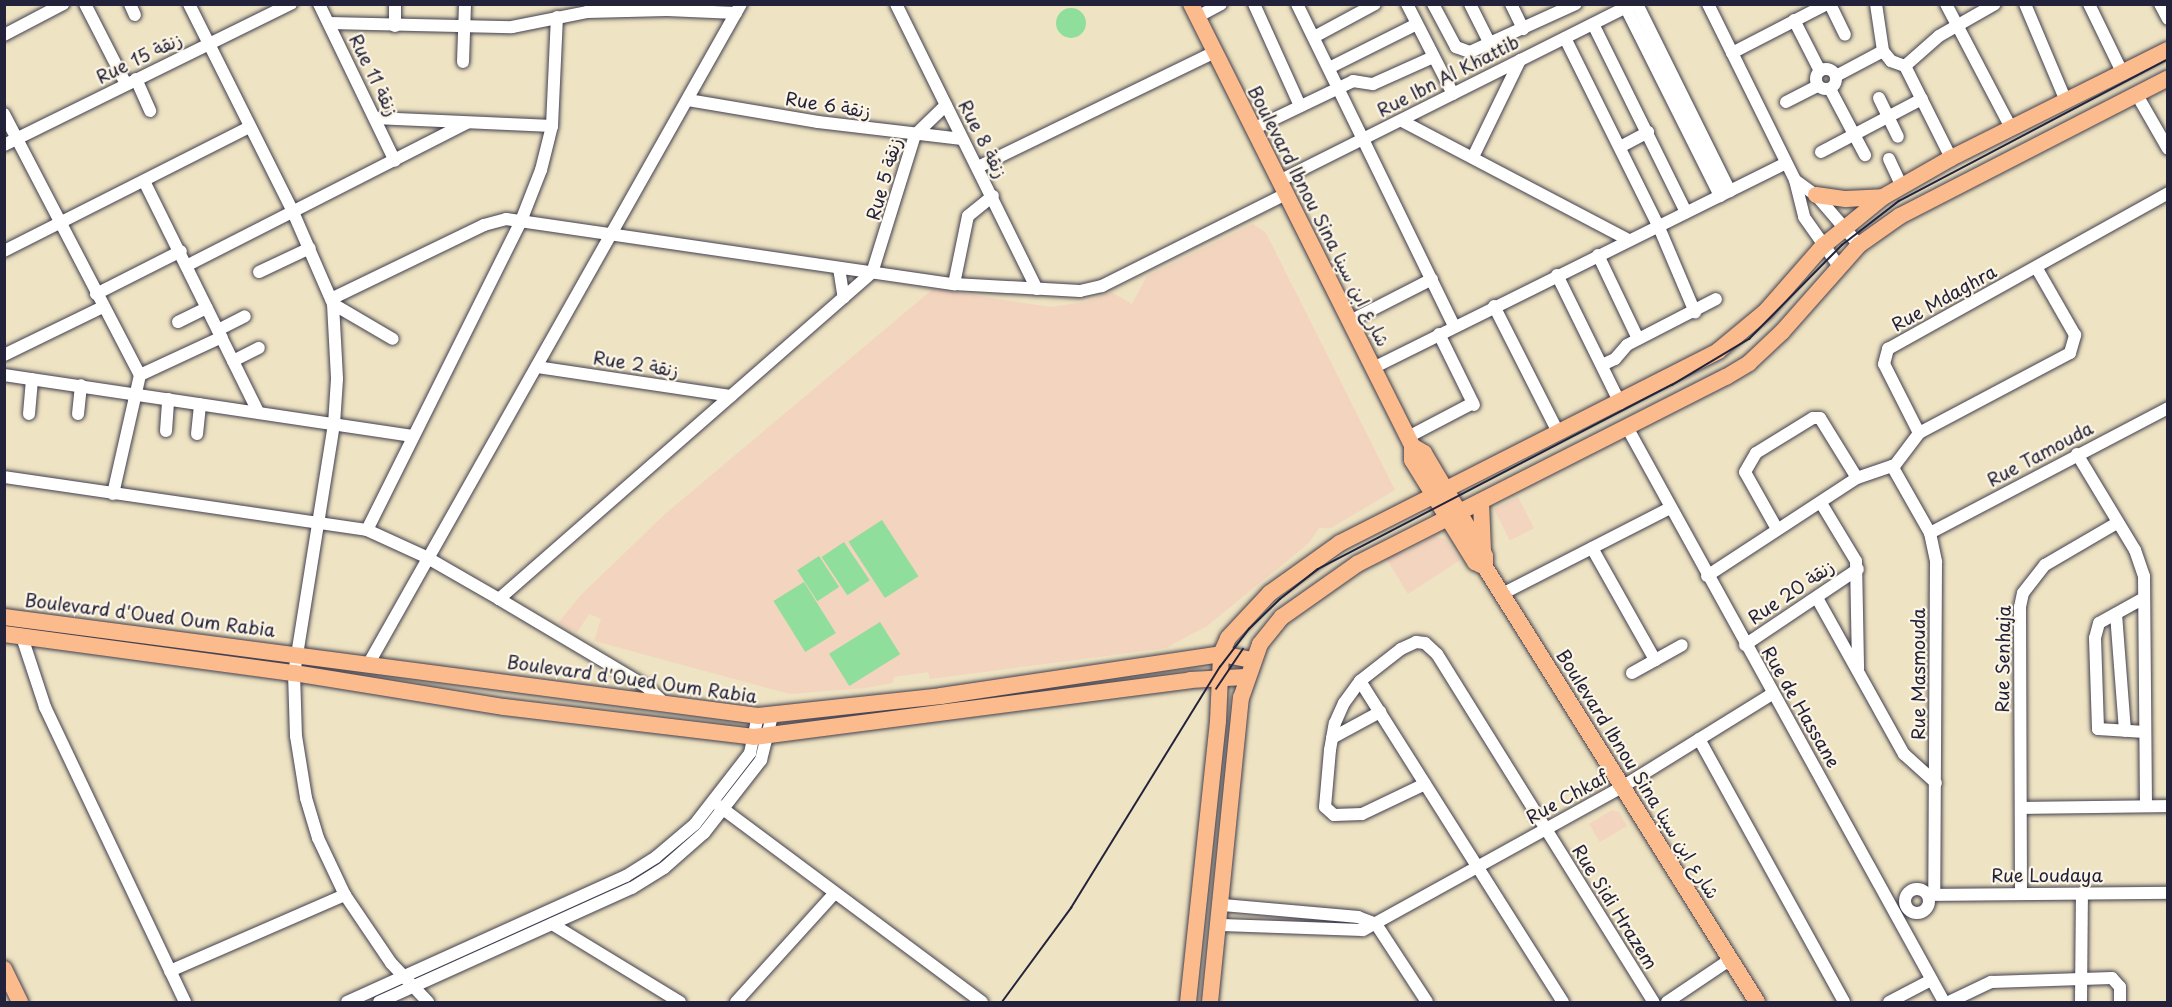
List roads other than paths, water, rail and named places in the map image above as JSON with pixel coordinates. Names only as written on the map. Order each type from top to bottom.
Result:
[{"type":"main road","name":"Boulevard Ibnou Sina شارع ابن سينا","points":[[1194,11],[1410,441],[1412,460],[1453,516],[1475,562],[1484,560],[1502,594],[1757,1002]]},
{"type":"main road","points":[[1188,1002],[1221,654],[1228,638],[1270,593],[1311,561],[1558,432],[1699,362],[1743,334],[1822,246],[1882,197],[1952,158],[2168,50]]},
{"type":"main road","points":[[1210,1002],[1221,925],[1245,677],[1252,660],[1282,617],[1317,588],[1357,564],[1628,429],[1749,363],[1782,332],[1838,265],[1859,245],[1900,216],[1972,175],[2168,78]]},
{"type":"main road","points":[[1816,195],[1846,199],[1882,197]]},
{"type":"main road","points":[[1481,503],[1484,560]]},
{"type":"main road","name":"Boulevard d'Oued Oum Rabia","points":[[4,617],[765,716],[942,696],[1221,654],[1252,660]]},
{"type":"main road","name":"Boulevard d'Oued Oum Rabia","points":[[4,634],[294,673],[504,707],[762,736],[1220,677],[1245,677]]},
{"type":"main road","points":[[4,969],[20,1002]]},
{"type":"street","points":[[4,35],[63,4]]},
{"type":"street","points":[[85,4],[150,111]]},
{"type":"street","points":[[189,4],[293,212],[332,302],[337,379],[334,424],[294,673],[298,757],[306,798],[318,838],[345,894],[403,978],[428,1002]]},
{"type":"street","name":"Rue 15 زنقة","points":[[4,145],[291,4]]},
{"type":"street","name":"Rue 11 زنقة","points":[[319,4],[395,161]]},
{"type":"street","points":[[395,4],[395,26]]},
{"type":"street","points":[[463,62],[465,4]]},
{"type":"street","name":"Rue 8 زنقة","points":[[897,4],[962,139],[993,196],[1037,290]]},
{"type":"street","points":[[1194,11],[1221,4]]},
{"type":"street","points":[[1254,4],[1300,106]]},
{"type":"street","points":[[1297,4],[1454,326]]},
{"type":"street","points":[[1314,37],[1375,4]]},
{"type":"street","points":[[1407,4],[1453,94]]},
{"type":"street","points":[[1433,4],[1456,47],[1470,52],[1491,46],[1570,6]]},
{"type":"street","points":[[1470,4],[1491,46]]},
{"type":"street","points":[[1511,4],[1523,29]]},
{"type":"street","points":[[1708,4],[1795,180],[1804,217],[1822,246],[1838,265]]},
{"type":"street","points":[[1732,52],[1828,4],[1845,35]]},
{"type":"street","points":[[1876,4],[1883,51],[1891,61],[1905,66],[1952,158]]},
{"type":"street","points":[[1946,4],[2011,128]]},
{"type":"street","points":[[1905,66],[1957,25],[1995,4]]},
{"type":"street","points":[[2025,4],[2066,101]]},
{"type":"street","points":[[2089,4],[2123,74]]},
{"type":"street","points":[[2160,4],[2168,19]]},
{"type":"street","points":[[1630,5],[1725,193]]},
{"type":"street","name":"Rue Ibn Al Khattib","points":[[332,302],[484,225],[506,219],[954,284],[1080,291],[1102,286],[1282,187],[1363,138],[1402,121],[1630,5]]},
{"type":"street","points":[[328,23],[464,27],[533,25],[557,17],[601,8],[738,9],[688,100],[609,233],[537,367],[426,557],[369,663]]},
{"type":"street","points":[[367,530],[521,221],[541,170],[552,126],[557,17]]},
{"type":"street","points":[[1794,20],[1820,71],[1818,86]]},
{"type":"street","points":[[1329,68],[1417,24]]},
{"type":"street","points":[[1593,24],[1686,212]]},
{"type":"street","points":[[1565,38],[1658,225],[1695,312]]},
{"type":"street","points":[[1830,89],[1836,76],[1883,51]]},
{"type":"street","points":[[978,167],[1215,52]]},
{"type":"street","points":[[1253,129],[1338,87],[1356,80],[1373,84],[1433,57]]},
{"type":"street","points":[[1473,157],[1520,60]]},
{"type":"street","points":[[1820,71],[1831,70],[1836,76]]},
{"type":"street","points":[[1786,102],[1818,86],[1830,89],[1865,155]]},
{"type":"street","points":[[2137,95],[2168,149]]},
{"type":"street","points":[[1880,98],[1898,137]]},
{"type":"street","points":[[1821,152],[1922,99]]},
{"type":"street","name":"Rue 6 زنقة","points":[[688,100],[915,135],[962,139]]},
{"type":"street","name":"Rue 5 زنقة","points":[[872,273],[915,135],[946,105]]},
{"type":"street","points":[[4,114],[140,375],[113,494]]},
{"type":"street","points":[[375,118],[552,126]]},
{"type":"street","points":[[1402,121],[1629,240]]},
{"type":"street","points":[[188,265],[467,123]]},
{"type":"street","points":[[4,251],[249,127]]},
{"type":"street","points":[[1620,147],[1648,132]]},
{"type":"street","points":[[1889,159],[1901,185]]},
{"type":"street","points":[[1373,368],[1786,163]]},
{"type":"street","points":[[1795,180],[1816,195],[1859,245]]},
{"type":"street","points":[[144,181],[188,265],[258,412]]},
{"type":"street","name":"Rue Mdaghra","points":[[1919,433],[1884,364],[1886,352],[2168,193]]},
{"type":"street","points":[[954,284],[968,216],[993,196]]},
{"type":"street","points":[[259,272],[310,248]]},
{"type":"street","points":[[96,294],[181,251]]},
{"type":"street","points":[[1598,255],[1638,339]]},
{"type":"street","points":[[1707,576],[1857,478],[1892,466],[1919,433],[2073,350],[2075,335],[2036,267]]},
{"type":"street","points":[[838,268],[844,298]]},
{"type":"street","points":[[499,599],[872,273]]},
{"type":"street","points":[[1557,275],[1620,403]]},
{"type":"street","points":[[1350,321],[1432,279]]},
{"type":"street","points":[[1602,365],[1638,339],[1695,312],[1716,299]]},
{"type":"street","points":[[332,302],[393,339]]},
{"type":"street","points":[[1494,306],[1558,432]]},
{"type":"street","points":[[4,355],[103,307]]},
{"type":"street","points":[[178,322],[207,308]]},
{"type":"street","points":[[140,375],[220,334],[245,316]]},
{"type":"street","points":[[1410,441],[1473,404],[1439,334]]},
{"type":"street","points":[[233,361],[259,348]]},
{"type":"street","name":"Rue 2 زنقة","points":[[537,367],[731,396]]},
{"type":"street","points":[[4,375],[412,436]]},
{"type":"street","points":[[29,414],[32,379]]},
{"type":"street","points":[[78,414],[81,385]]},
{"type":"street","points":[[166,431],[168,399]]},
{"type":"street","points":[[197,434],[200,404]]},
{"type":"street","name":"Rue Tamouda","points":[[1930,533],[2077,454],[2166,411]]},
{"type":"street","points":[[1777,529],[1745,472],[1756,453],[1813,418],[1820,418],[1857,478]]},
{"type":"street","name":"Rue de Hassane","points":[[1628,429],[1772,694],[1900,910],[1931,980],[1944,1002]]},
{"type":"street","points":[[2077,454],[2141,564],[2144,598],[2146,806]]},
{"type":"street","name":"Rue Masmouda","points":[[1892,466],[1930,533],[1936,581],[1936,783],[1931,894]]},
{"type":"street","points":[[4,477],[318,521],[367,530],[426,557],[499,599],[647,687],[665,704]]},
{"type":"street","points":[[1821,503],[1850,547],[1858,569],[1858,672]]},
{"type":"street","points":[[1502,594],[1670,508]]},
{"type":"street","name":"Rue Senhaja","points":[[2021,893],[2020,638],[2023,593],[2045,565],[2117,523]]},
{"type":"street","points":[[1592,548],[1655,660]]},
{"type":"street","name":"Rue 20 زنقة","points":[[1745,645],[1858,569]]},
{"type":"street","points":[[1817,598],[1904,754],[1936,783]]},
{"type":"street","points":[[2144,598],[2096,626],[2097,725],[2103,731],[2145,732]]},
{"type":"street","points":[[2116,614],[2125,731]]},
{"type":"street","points":[[22,637],[45,707],[185,1002]]},
{"type":"street","name":"Rue Sidi Hrazem","points":[[1425,784],[1362,814],[1330,813],[1324,803],[1332,738],[1344,703],[1360,681],[1410,644],[1421,642],[1431,647],[1654,1002]]},
{"type":"street","points":[[1632,672],[1682,645]]},
{"type":"street","points":[[1360,681],[1563,1002]]},
{"type":"street","name":"Rue Chkaf","points":[[1221,925],[1357,933],[1622,787],[1772,694]]},
{"type":"street","points":[[1332,738],[1380,712]]},
{"type":"street","points":[[379,1002],[632,888],[664,868],[693,844],[723,810],[761,760],[765,716]]},
{"type":"street","points":[[347,1002],[626,876],[670,847],[713,801],[762,736]]},
{"type":"street","points":[[1699,739],[1842,1002]]},
{"type":"street","points":[[713,801],[834,894],[982,1002]]},
{"type":"street","points":[[2022,808],[2168,806]]},
{"type":"street","points":[[2081,1002],[2082,893]]},
{"type":"street","name":"Rue Loudaya","points":[[1931,894],[2168,893]]},
{"type":"street","points":[[170,971],[345,894]]},
{"type":"street","points":[[736,1002],[834,894]]},
{"type":"street","points":[[1900,910],[1914,914],[1925,911],[1931,894]]},
{"type":"street","points":[[1223,905],[1358,917],[1376,924],[1427,1002]]},
{"type":"street","points":[[552,924],[680,1002]]},
{"type":"street","points":[[1667,1002],[1731,960]]},
{"type":"street","points":[[1949,1002],[1991,982],[2081,979],[2118,981],[2120,1002]]},
{"type":"street","points":[[1889,1002],[1931,980]]},
{"type":"tram line","points":[[1002,1002],[1071,908],[1220,667],[1249,629],[1280,599],[1318,569],[1672,385],[1749,339],[1842,245],[1899,201],[2168,59]]},
{"type":"tram line","points":[[1216,689],[1243,649]]}]
